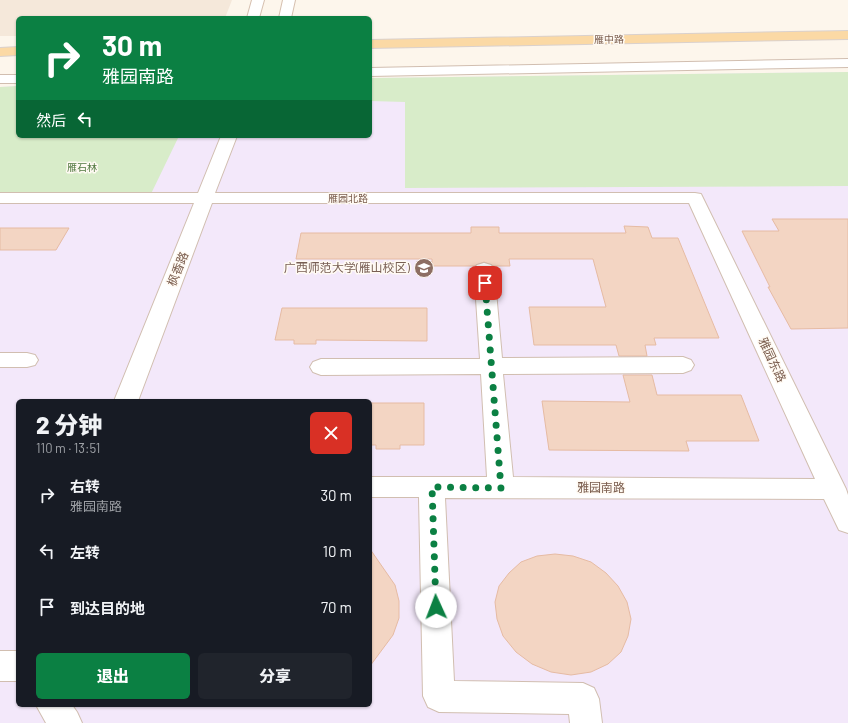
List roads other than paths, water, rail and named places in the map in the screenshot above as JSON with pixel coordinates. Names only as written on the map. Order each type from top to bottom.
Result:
[{"type":"main road","name":"雁中路","points":[[372,44],[848,35]]},
{"type":"main road","name":"雁中路","points":[[372,57],[848,48]]},
{"type":"main road","points":[[0,52],[16,51]]},
{"type":"main road","points":[[0,64],[16,64]]},
{"type":"street","points":[[253,16],[258,0]]},
{"type":"street","points":[[285,16],[289,0]]},
{"type":"street","points":[[372,72],[848,63]]},
{"type":"street","points":[[0,79],[16,79]]},
{"type":"street","name":"枫香路","points":[[127,399],[228,138]]},
{"type":"street","name":"雁园北路","points":[[0,198],[696,198]]},
{"type":"street","name":"雅园东路","points":[[696,198],[848,522]]},
{"type":"street","points":[[484,270],[501,488]]},
{"type":"street","points":[[0,360],[27,360]]},
{"type":"street","points":[[321,366],[683,365]]},
{"type":"street","name":"雅园南路","points":[[372,487],[833,489]]},
{"type":"street","points":[[432,487],[439,696],[583,699],[586,723]]},
{"type":"street","points":[[0,666],[16,666]]},
{"type":"street","points":[[54,707],[66,723]]},
{"type":"place","name":"广西师范大学(雁山校区)","points":[[424,268]]},
{"type":"park label","name":"雁石林","points":[[82,167]]}]
